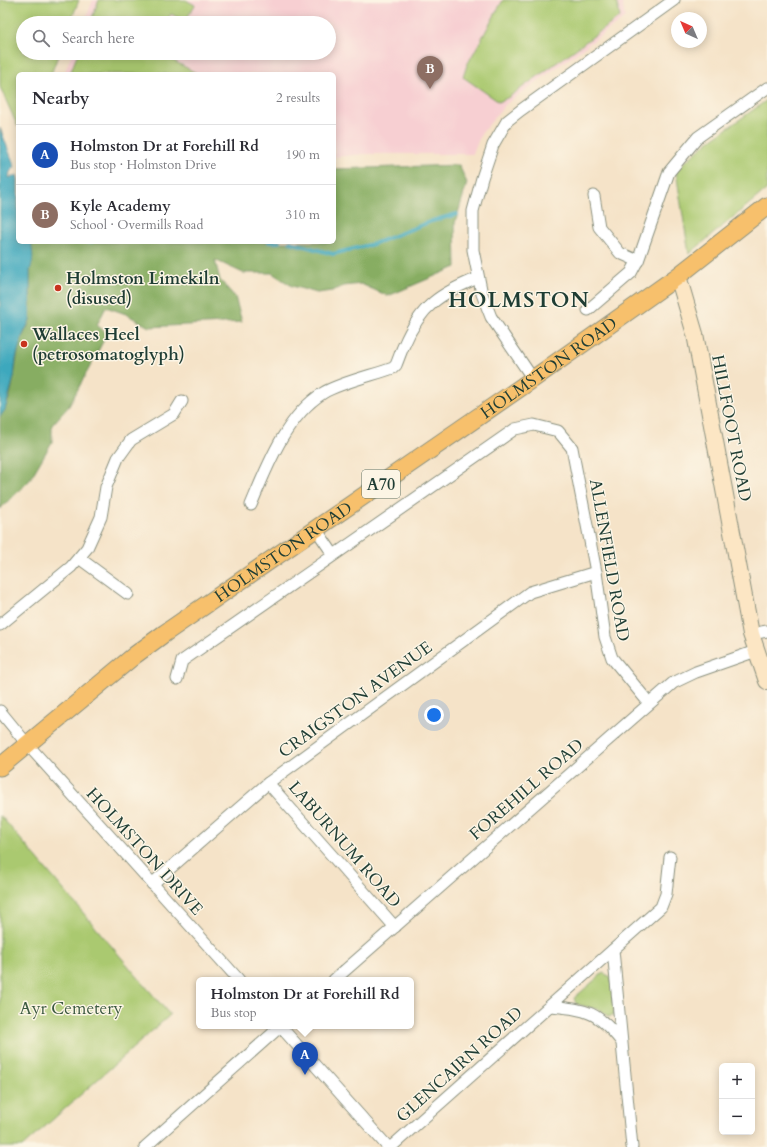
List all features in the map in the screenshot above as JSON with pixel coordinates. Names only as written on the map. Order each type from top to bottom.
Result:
[{"type":"main road","name":"HOLMSTON ROAD","points":[[0,767],[135,655],[165,633],[533,379],[678,276],[767,206]]},
{"type":"street","points":[[533,379],[491,317],[482,294],[473,250],[473,211],[493,145],[507,122],[658,5],[674,0]]},
{"type":"street","points":[[588,310],[631,273],[638,261],[669,172],[698,137],[767,88]]},
{"type":"street","points":[[594,196],[599,228],[620,253],[638,261]]},
{"type":"street","name":"HILLFOOT ROAD","points":[[678,276],[695,334],[751,634],[767,681]]},
{"type":"street","points":[[251,505],[270,457],[293,423],[308,406],[324,393],[393,368],[396,365],[413,328],[429,306],[438,297],[452,288],[478,278]]},
{"type":"street","points":[[0,625],[71,567],[79,558],[87,548],[101,517],[106,487],[118,458],[131,440],[174,414],[182,401]]},
{"type":"street","name":"HOLMSTON ROAD","points":[[177,679],[182,660],[515,428],[534,425],[543,426]]},
{"type":"street","name":"ALLENFIELD ROAD","points":[[543,426],[558,431],[572,448],[596,572],[605,638],[612,658],[649,703]]},
{"type":"street","points":[[316,529],[333,554]]},
{"type":"street","points":[[79,558],[128,594]]},
{"type":"street","name":"CRAIGSTON AVENUE","points":[[152,884],[268,783],[530,592],[596,572]]},
{"type":"street","points":[[751,634],[767,631]]},
{"type":"street","name":"FOREHILL ROAD","points":[[337,977],[673,683],[696,672],[756,651]]},
{"type":"street","name":"HOLMSTON DRIVE","points":[[0,711],[27,744],[236,977]]},
{"type":"street","name":"LABURNUM ROAD","points":[[268,783],[395,927]]},
{"type":"street","name":"GLENCAIRN ROAD","points":[[391,1147],[661,907],[666,894],[670,857]]},
{"type":"street","points":[[613,950],[632,1147]]},
{"type":"street","points":[[550,1006],[584,1010],[600,1018],[621,1040]]},
{"type":"street","points":[[145,1147],[277,1029]]},
{"type":"street","points":[[283,1029],[388,1147]]},
{"type":"shaded area","points":[[93,0],[622,0],[625,18],[506,104],[481,134],[473,154],[364,154],[336,157],[336,72],[65,72],[69,60],[336,60],[336,16],[87,16]]},
{"type":"green space","points":[[0,0],[79,0],[73,16],[16,16],[16,60],[56,60],[52,72],[16,72],[16,123],[0,87]]},
{"type":"green space","points":[[99,0],[186,0],[195,5],[188,16],[175,16],[171,14],[170,16],[93,16]]},
{"type":"green space","points":[[503,0],[616,0],[620,17],[509,97],[499,102],[463,77],[467,65]]},
{"type":"green space","points":[[75,60],[172,60],[194,72],[71,72]]},
{"type":"green space","points":[[767,100],[767,189],[689,254],[676,172],[679,167],[708,142]]},
{"type":"green space","points":[[459,165],[467,183],[455,223],[456,267],[388,296],[361,284],[344,286],[332,291],[317,293],[292,286],[272,273],[243,273],[215,260],[220,280],[235,297],[242,322],[149,327],[126,314],[106,307],[97,325],[107,334],[69,406],[52,425],[52,442],[29,481],[0,509],[0,417],[9,399],[19,348],[30,321],[30,244],[336,244],[336,169]]},
{"type":"green space","name":"Ayr Cemetery","points":[[0,815],[170,1015],[22,1147],[0,1147]]},
{"type":"green space","points":[[603,973],[611,977],[614,1014],[609,1017],[600,1010],[576,1004],[574,998]]},
{"type":"water","points":[[0,128],[15,167],[10,172],[9,178],[16,175],[16,244],[31,244],[33,256],[30,270],[30,320],[22,337],[16,358],[14,377],[5,410],[0,417]]},
{"type":"waterway","points":[[297,244],[333,254],[373,244],[432,221],[457,214]]},
{"type":"place","name":"Kyle Academy","points":[[430,89]]},
{"type":"place","name":"Holmston Limekiln (disused)","points":[[58,288]]},
{"type":"place","name":"Wallaces Heel (petrosomatoglyph)","points":[[24,344]]},
{"type":"place","name":"Holmston Dr at Forehill Rd","points":[[305,1075]]},
{"type":"district","name":"HOLMSTON","points":[[519,300]]}]
